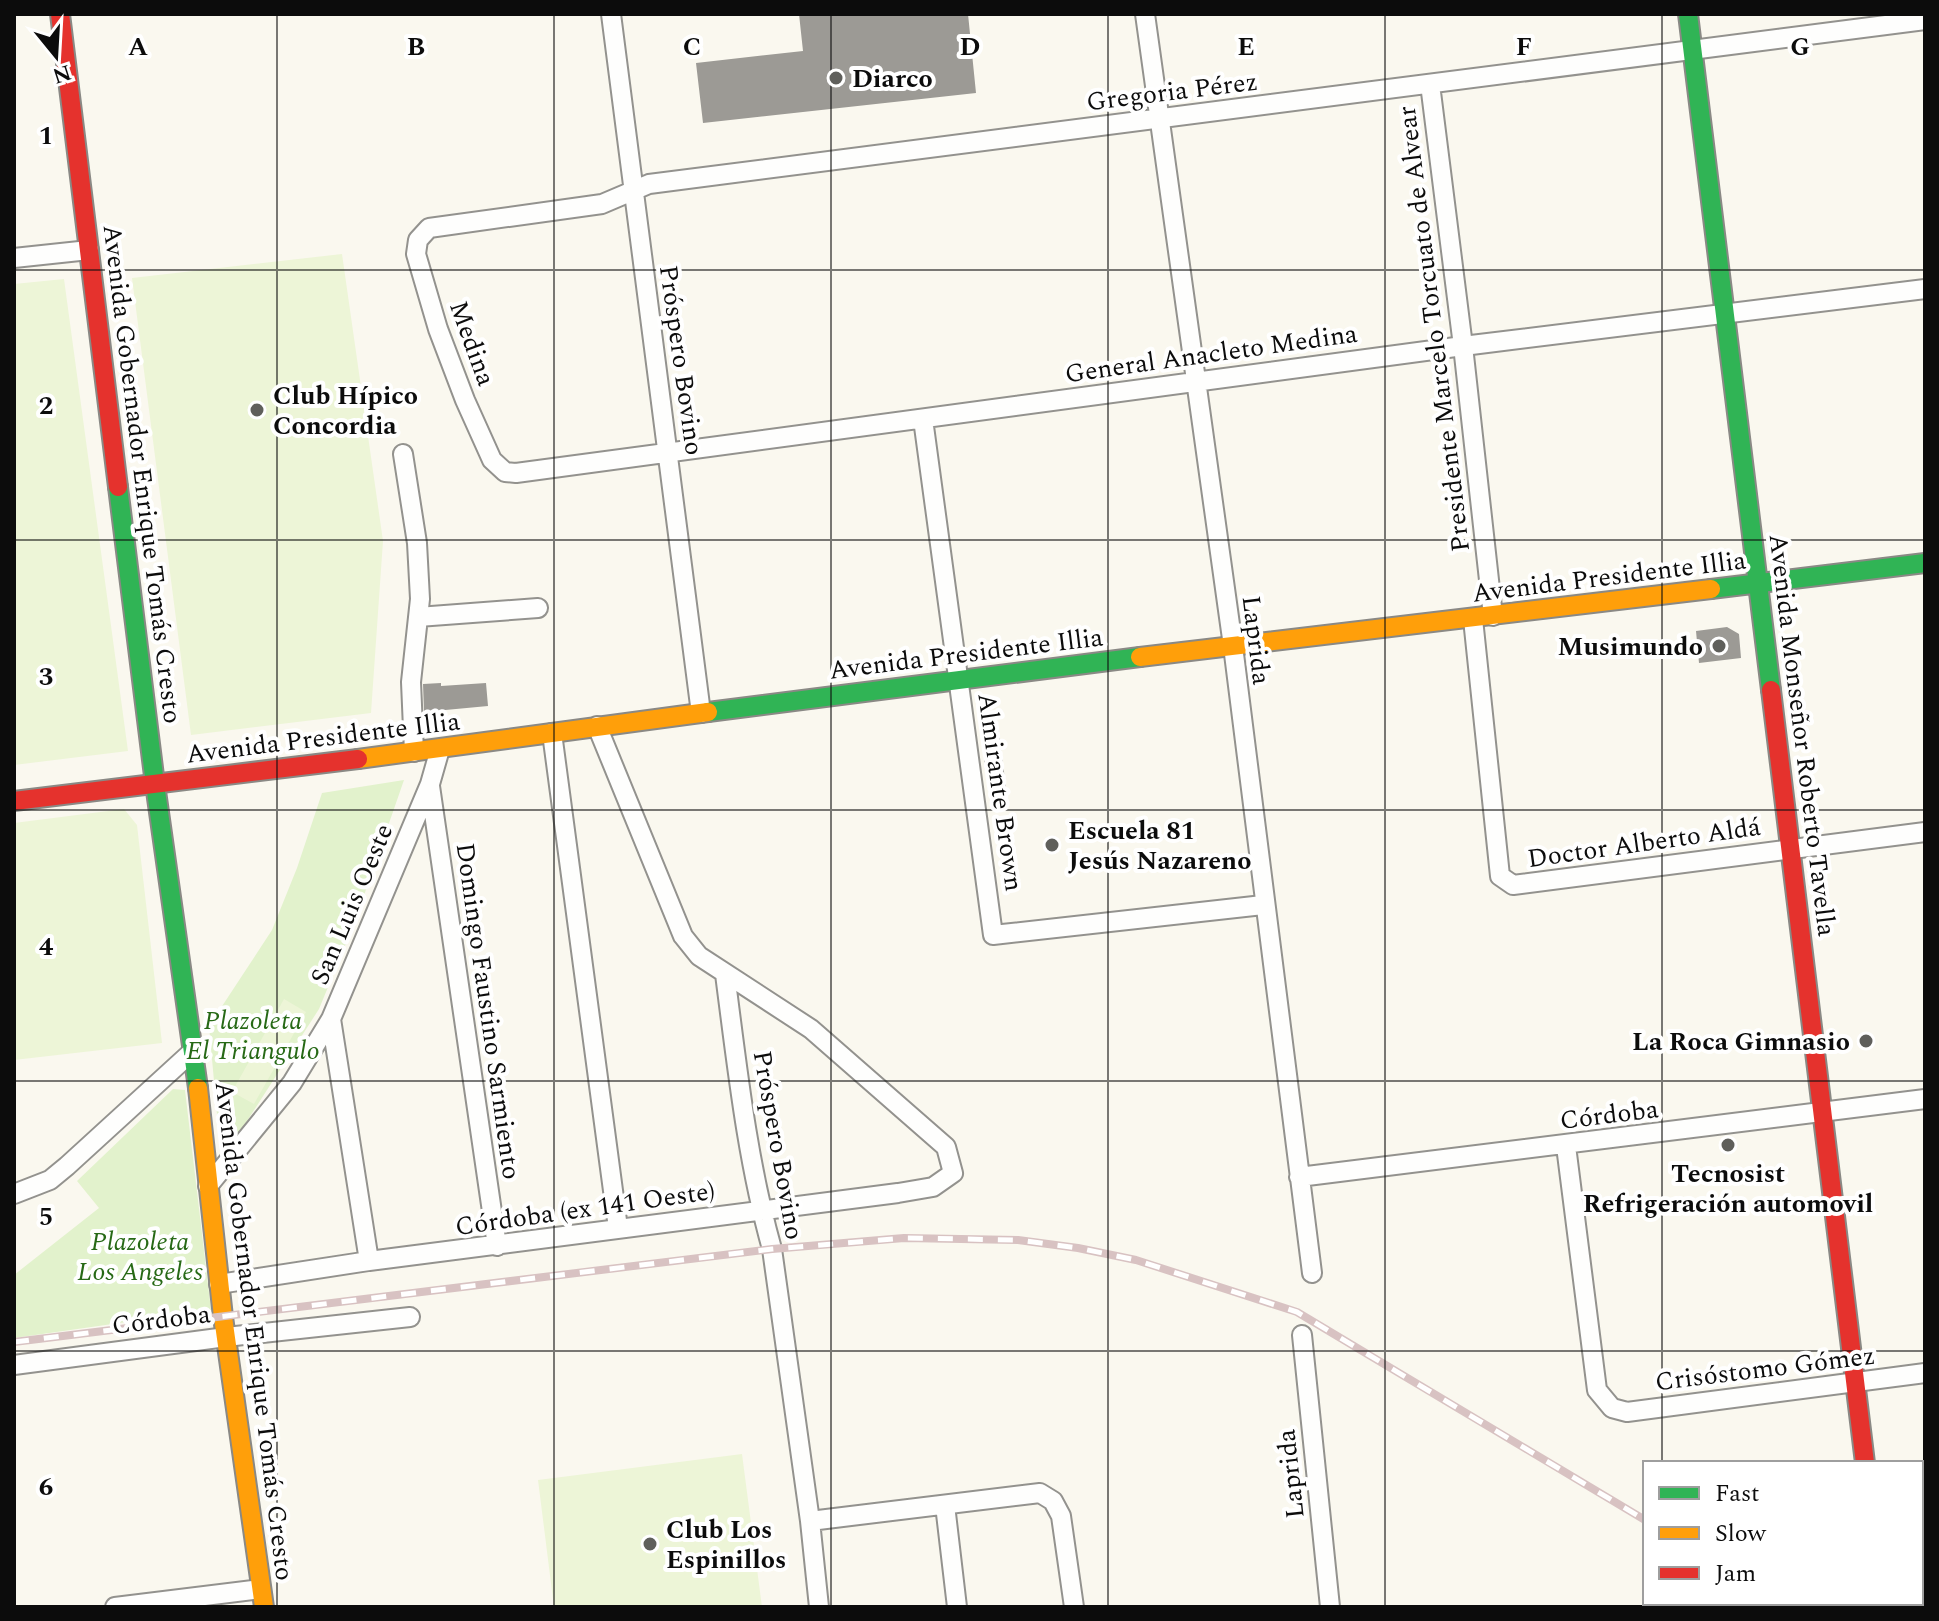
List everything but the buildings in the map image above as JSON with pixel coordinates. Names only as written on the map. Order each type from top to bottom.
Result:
[{"type":"main road","name":"Avenida Gobernador Enrique Tomás Cresto","points":[[60,14],[155,784],[194,1050],[219,1284],[262,1598]]},
{"type":"main road","name":"Avenida Monseñor Roberto Tavella","points":[[1688,14],[1865,1461]]},
{"type":"main road","name":"Avenida Presidente Illia","points":[[14,801],[440,749],[960,679],[1925,563]]},
{"type":"street","name":"Próspero Bovino","points":[[611,14],[701,713]]},
{"type":"street","name":"Laprida","points":[[1145,14],[1233,646],[1263,905],[1312,1273]]},
{"type":"street","name":"Gregoria Pérez","points":[[429,228],[602,204],[649,184],[1925,20]]},
{"type":"street","name":"Presidente Marcelo Torcuato de Alvear","points":[[1430,84],[1493,616]]},
{"type":"street","name":"Medina","points":[[429,228],[418,240],[416,254],[434,317],[465,400],[492,460],[505,472]]},
{"type":"street","points":[[14,258],[89,250]]},
{"type":"street","name":"General Anacleto Medina","points":[[505,472],[516,473],[1725,312],[1925,289]]},
{"type":"street","name":"Almirante Brown","points":[[923,419],[993,935],[1263,905]]},
{"type":"street","points":[[403,454],[417,543],[418,617],[411,682],[414,752]]},
{"type":"street","points":[[418,617],[538,608]]},
{"type":"street","name":"Doctor Alberto Aldá","points":[[1473,619],[1500,876],[1513,885],[1925,832]]},
{"type":"street","points":[[597,726],[683,936],[699,956],[725,974]]},
{"type":"street","points":[[552,733],[618,1228]]},
{"type":"street","name":"San Luis Oeste","points":[[208,1186],[292,1083],[331,1019],[430,784],[440,749]]},
{"type":"street","name":"Domingo Faustino Sarmiento","points":[[430,784],[497,1246]]},
{"type":"street","name":"Próspero Bovino","points":[[725,974],[761,1211],[772,1249],[819,1607]]},
{"type":"street","name":"Córdoba (ex 141 Oeste)","points":[[219,1284],[369,1261],[933,1187],[953,1173],[946,1147],[901,1107],[811,1029],[725,974]]},
{"type":"street","points":[[331,1019],[369,1261]]},
{"type":"street","points":[[14,1194],[50,1180],[194,1050]]},
{"type":"street","name":"Córdoba","points":[[1299,1177],[1925,1099]]},
{"type":"street","name":"Crisóstomo Gómez","points":[[1566,1146],[1597,1390],[1612,1408],[1627,1412],[1925,1373]]},
{"type":"street","name":"Córdoba","points":[[14,1365],[410,1317]]},
{"type":"street","name":"Laprida","points":[[1302,1335],[1330,1607]]},
{"type":"street","points":[[810,1521],[1040,1493],[1053,1501],[1061,1516],[1074,1607]]},
{"type":"street","points":[[945,1505],[957,1607]]},
{"type":"street","points":[[115,1607],[262,1598]]},
{"type":"green space","name":"Club Hípico Concordia","points":[[342,254],[383,541],[371,713],[191,735],[132,278]]},
{"type":"green space","points":[[64,279],[128,751],[14,765],[14,284]]},
{"type":"green space","name":"Plazoleta El Triangulo","points":[[404,780],[354,924],[319,1009],[240,1132],[230,1138],[219,1136],[209,1026],[272,930],[322,793]]},
{"type":"green space","points":[[124,809],[137,825],[162,1043],[14,1060],[14,823]]},
{"type":"green space","points":[[284,999],[306,1012],[254,1104],[232,1092]]},
{"type":"green space","name":"Plazoleta Los Angeles","points":[[173,1089],[185,1090],[211,1310],[14,1338],[14,1275],[99,1208],[77,1181]]},
{"type":"green space","name":"Club Los Espinillos","points":[[742,1454],[762,1607],[554,1607],[538,1480]]},
{"type":"railway","points":[[14,1342],[772,1249],[904,1238],[1018,1240],[1136,1260],[1297,1312],[1643,1519]]},
{"type":"railway","points":[[1786,1605],[1790,1607]]},
{"type":"traffic: fast","points":[[1688,14],[1771,690]]},
{"type":"traffic: fast","points":[[118,487],[155,784],[198,1088]]},
{"type":"traffic: fast","points":[[1711,589],[1925,563]]},
{"type":"traffic: fast","points":[[708,712],[1140,657]]},
{"type":"traffic: slow","points":[[1140,657],[1711,589]]},
{"type":"traffic: slow","points":[[358,759],[708,712]]},
{"type":"traffic: slow","points":[[198,1088],[223,1317],[264,1607]]},
{"type":"traffic: jam","points":[[60,14],[118,487]]},
{"type":"traffic: jam","points":[[1771,690],[1865,1461]]},
{"type":"traffic: jam","points":[[14,801],[358,759]]},
{"type":"place","name":"Diarco","points":[[836,78]]},
{"type":"place","name":"Club Hípico Concordia","points":[[257,410]]},
{"type":"place","name":"Musimundo","points":[[1719,646]]},
{"type":"place","name":"Escuela 81 Jesús Nazareno","points":[[1052,845]]},
{"type":"place","name":"La Roca Gimnasio","points":[[1866,1041]]},
{"type":"place","name":"Tecnosist Refrigeración automovil","points":[[1728,1145]]},
{"type":"place","name":"Club Los Espinillos","points":[[650,1544]]}]
